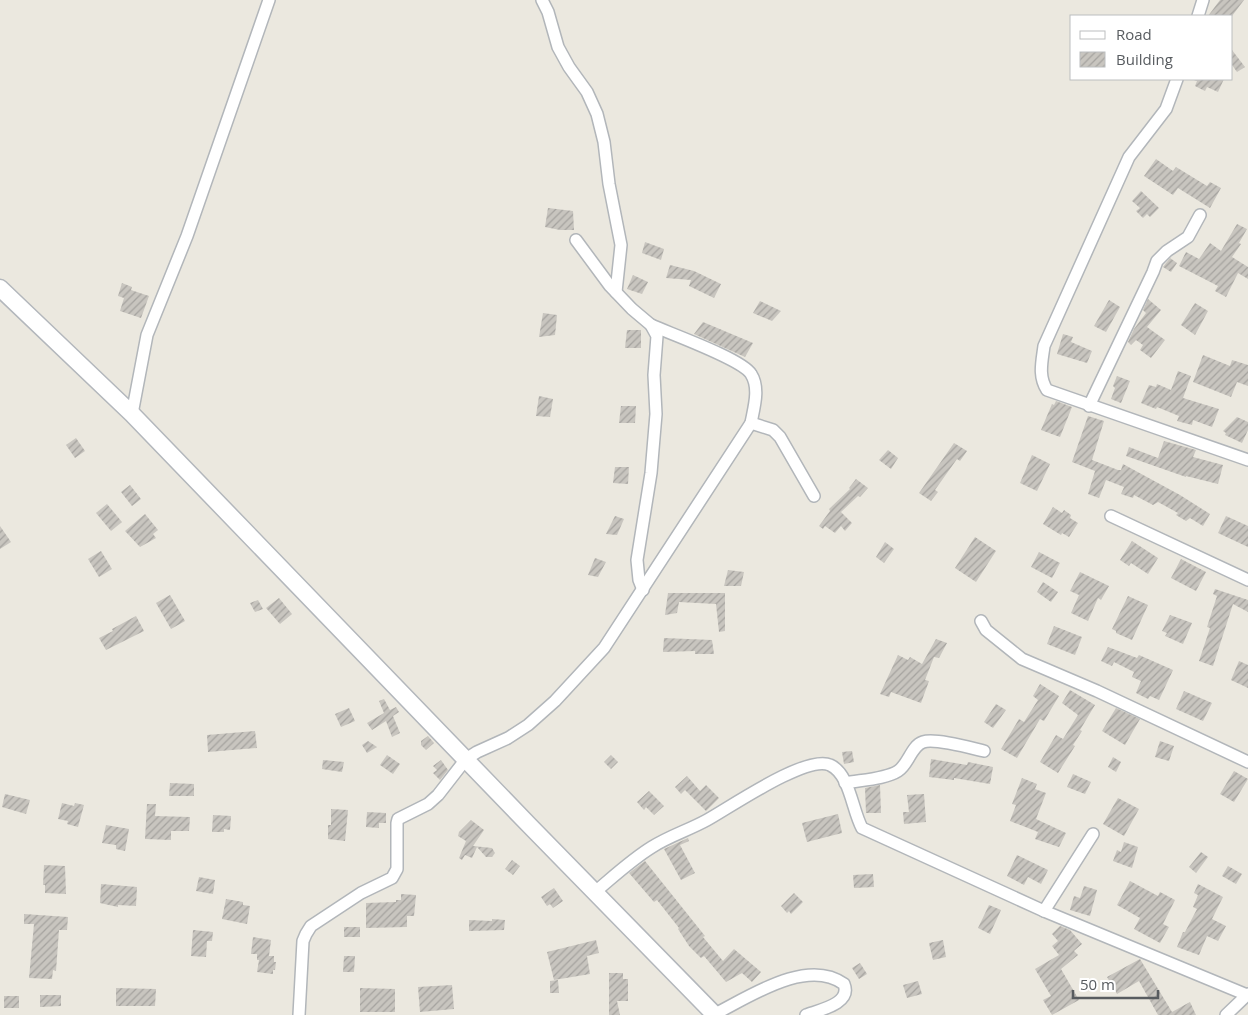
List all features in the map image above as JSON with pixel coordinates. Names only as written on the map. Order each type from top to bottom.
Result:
[{"type":"street","points":[[132,414],[147,335],[187,236],[269,0]]},
{"type":"street","points":[[542,0],[548,12],[558,47],[569,67],[587,92],[597,114],[604,142],[608,184],[621,245],[616,292]]},
{"type":"street","points":[[1198,15],[1203,0]]},
{"type":"street","points":[[1177,80],[1166,109],[1129,157],[1044,346],[1041,382],[1047,390],[1089,406],[1248,460]]},
{"type":"street","points":[[1089,406],[1157,261],[1167,251],[1188,237],[1200,215]]},
{"type":"street","points":[[576,240],[593,265],[616,292],[656,331],[658,341],[654,363],[656,414],[651,473],[637,560],[639,580],[643,590]]},
{"type":"street","points":[[0,288],[132,414],[715,1015],[761,991],[785,980],[800,976],[824,976],[844,984],[845,994],[843,998],[806,1015]]},
{"type":"street","points":[[299,1015],[302,952],[306,934],[311,926],[361,893],[392,878],[396,869],[398,819],[428,804],[438,795],[466,759],[508,738],[528,725],[555,701],[604,648],[751,422],[755,401],[755,385],[752,374],[746,368],[726,356],[651,325]]},
{"type":"street","points":[[751,422],[773,430],[780,437],[814,496]]},
{"type":"street","points":[[1110,516],[1248,580]]},
{"type":"street","points":[[981,621],[986,630],[1022,659],[1097,691],[1248,762]]},
{"type":"street","points":[[845,782],[888,776],[898,771],[922,742],[932,741],[984,751]]},
{"type":"street","points":[[595,892],[624,867],[653,846],[707,820],[791,772],[816,763],[827,763],[836,768],[845,782],[862,828],[1044,911],[1246,999],[1226,1015]]},
{"type":"street","points":[[1044,911],[1093,834]]},
{"type":"building","points":[[1220,0],[1244,0],[1233,15],[1209,15]]},
{"type":"building","points":[[1233,51],[1245,67],[1237,72],[1233,66]]},
{"type":"building","points":[[1194,80],[1224,80],[1218,92],[1207,87],[1205,91],[1195,86],[1197,81]]},
{"type":"building","points":[[1156,159],[1173,171],[1176,167],[1207,186],[1210,182],[1221,188],[1210,208],[1178,188],[1173,195],[1144,176]]},
{"type":"building","points":[[1141,191],[1159,208],[1150,217],[1147,214],[1143,218],[1136,211],[1140,208],[1132,201]]},
{"type":"building","points":[[548,208],[573,211],[574,230],[545,227]]},
{"type":"building","points":[[1237,224],[1247,229],[1239,243],[1241,244],[1232,257],[1248,267],[1248,279],[1238,273],[1226,297],[1215,291],[1218,286],[1179,266],[1186,252],[1199,259],[1210,243],[1221,251]]},
{"type":"building","points":[[645,242],[664,249],[661,260],[642,253]]},
{"type":"building","points":[[1170,258],[1177,263],[1171,272],[1163,267]]},
{"type":"building","points":[[670,265],[694,271],[721,284],[714,298],[689,286],[691,280],[666,278]]},
{"type":"building","points":[[633,275],[648,282],[642,294],[627,289]]},
{"type":"building","points":[[122,283],[132,287],[131,290],[149,296],[141,318],[120,311],[124,298],[118,296]]},
{"type":"building","points":[[1148,299],[1161,310],[1147,327],[1165,340],[1151,358],[1140,350],[1143,345],[1136,340],[1131,345],[1128,342],[1134,329],[1146,313],[1143,310]]},
{"type":"building","points":[[1109,300],[1120,307],[1106,332],[1094,326]]},
{"type":"building","points":[[760,301],[781,311],[772,321],[753,313]]},
{"type":"building","points":[[1195,303],[1208,311],[1195,335],[1181,325]]},
{"type":"building","points":[[543,313],[557,315],[555,335],[539,337]]},
{"type":"building","points":[[703,322],[753,343],[745,357],[694,334]]},
{"type":"building","points":[[627,330],[641,330],[641,348],[625,348]]},
{"type":"building","points":[[1063,334],[1073,337],[1071,342],[1092,351],[1087,363],[1057,354]]},
{"type":"building","points":[[1203,355],[1230,366],[1232,360],[1248,365],[1248,386],[1237,382],[1231,397],[1193,382]]},
{"type":"building","points":[[1178,371],[1191,376],[1183,398],[1219,409],[1212,427],[1193,420],[1192,425],[1177,421],[1179,416],[1141,403],[1149,385],[1156,387],[1157,384],[1171,390]]},
{"type":"building","points":[[1117,376],[1130,381],[1121,403],[1111,399]]},
{"type":"building","points":[[539,396],[553,399],[550,417],[536,416]]},
{"type":"building","points":[[1056,401],[1072,407],[1060,437],[1041,430],[1052,404],[1054,405]]},
{"type":"building","points":[[621,406],[636,406],[635,423],[619,423]]},
{"type":"building","points":[[1088,416],[1104,421],[1092,460],[1118,470],[1121,470],[1123,464],[1180,495],[1210,514],[1203,526],[1190,518],[1186,521],[1176,515],[1178,513],[1158,502],[1153,505],[1134,495],[1133,498],[1121,494],[1124,487],[1106,480],[1099,498],[1088,494],[1095,471],[1072,462]]},
{"type":"building","points":[[1237,417],[1248,422],[1248,430],[1242,443],[1225,435],[1226,433],[1223,431]]},
{"type":"building","points":[[76,438],[85,451],[75,458],[66,445]]},
{"type":"building","points":[[1164,441],[1196,450],[1193,457],[1223,465],[1218,484],[1186,477],[1126,456],[1129,447],[1158,458]]},
{"type":"building","points":[[954,443],[967,451],[960,461],[957,459],[935,490],[938,492],[931,501],[919,493]]},
{"type":"building","points":[[888,450],[898,458],[891,469],[879,460]]},
{"type":"building","points":[[1032,455],[1050,464],[1037,491],[1020,483]]},
{"type":"building","points":[[615,467],[629,467],[628,484],[613,483]]},
{"type":"building","points":[[856,479],[868,488],[841,512],[852,523],[845,531],[841,526],[835,533],[825,526],[823,529],[819,526],[830,511],[829,509],[850,489]]},
{"type":"building","points":[[130,485],[141,499],[132,506],[121,492]]},
{"type":"building","points":[[107,504],[122,522],[111,531],[96,513]]},
{"type":"building","points":[[1053,507],[1062,513],[1064,510],[1071,515],[1070,518],[1078,523],[1069,537],[1062,533],[1061,535],[1043,524]]},
{"type":"building","points":[[145,514],[158,530],[153,534],[156,538],[140,547],[125,531]]},
{"type":"building","points":[[615,516],[624,519],[617,535],[606,534]]},
{"type":"building","points":[[1226,516],[1248,526],[1248,547],[1218,533]]},
{"type":"building","points":[[0,526],[11,542],[0,549]]},
{"type":"building","points":[[975,537],[996,551],[976,582],[955,568]]},
{"type":"building","points":[[1132,541],[1158,558],[1148,574],[1131,563],[1129,566],[1120,560]]},
{"type":"building","points":[[885,542],[894,549],[884,563],[876,557]]},
{"type":"building","points":[[101,551],[112,569],[99,577],[88,559]]},
{"type":"building","points":[[1039,552],[1060,563],[1052,578],[1031,567]]},
{"type":"building","points":[[595,558],[606,562],[598,577],[588,575]]},
{"type":"building","points":[[1181,559],[1206,572],[1196,591],[1171,578]]},
{"type":"building","points":[[728,570],[744,572],[741,586],[724,586]]},
{"type":"building","points":[[1080,572],[1109,586],[1101,600],[1098,598],[1088,621],[1071,613],[1079,595],[1070,591]]},
{"type":"building","points":[[1043,582],[1058,592],[1051,602],[1037,592]]},
{"type":"building","points":[[1215,589],[1248,600],[1248,612],[1233,604],[1213,666],[1199,661],[1210,628],[1207,627],[1217,596],[1213,594]]},
{"type":"building","points":[[668,593],[725,593],[725,631],[719,632],[716,604],[679,602],[677,613],[665,615]]},
{"type":"building","points":[[170,595],[185,621],[171,629],[156,603]]},
{"type":"building","points":[[1128,596],[1148,605],[1132,640],[1116,633],[1112,629]]},
{"type":"building","points":[[279,598],[292,614],[280,624],[266,608]]},
{"type":"building","points":[[258,600],[263,609],[255,612],[250,603]]},
{"type":"building","points":[[1170,615],[1192,623],[1183,644],[1165,636],[1167,633],[1162,631]]},
{"type":"building","points":[[136,616],[144,631],[106,650],[99,638]]},
{"type":"building","points":[[1054,626],[1082,637],[1075,655],[1047,644]]},
{"type":"building","points":[[664,638],[712,640],[714,654],[695,654],[695,651],[663,652]]},
{"type":"building","points":[[936,639],[947,643],[939,658],[934,657],[925,680],[929,681],[921,703],[891,692],[889,697],[880,694],[898,655],[908,660],[910,657],[922,664]]},
{"type":"building","points":[[1108,647],[1137,658],[1139,655],[1173,670],[1159,700],[1150,696],[1148,699],[1136,693],[1141,681],[1132,677],[1134,672],[1114,662],[1112,666],[1101,661]]},
{"type":"building","points":[[1239,661],[1248,665],[1248,688],[1231,680]]},
{"type":"building","points":[[1040,684],[1059,696],[1044,721],[1040,719],[1017,758],[1001,749],[1019,719],[1024,722],[1038,700],[1033,696]]},
{"type":"building","points":[[1070,690],[1095,705],[1080,730],[1082,731],[1073,745],[1075,746],[1058,773],[1040,762],[1056,735],[1063,739],[1078,715],[1062,703]]},
{"type":"building","points":[[1184,691],[1212,703],[1203,721],[1176,709]]},
{"type":"building","points":[[384,699],[390,710],[396,707],[399,712],[393,716],[400,733],[392,737],[386,721],[372,730],[367,723],[384,713],[379,701]]},
{"type":"building","points":[[996,704],[1006,710],[993,728],[984,722]]},
{"type":"building","points":[[349,708],[355,721],[341,727],[335,714]]},
{"type":"building","points":[[1116,708],[1140,719],[1125,745],[1102,731]]},
{"type":"building","points":[[255,731],[257,748],[208,752],[207,735]]},
{"type":"building","points":[[428,736],[434,743],[426,750],[421,745],[421,741]]},
{"type":"building","points":[[368,741],[377,747],[367,753],[362,745]]},
{"type":"building","points":[[1160,741],[1174,746],[1169,761],[1155,757]]},
{"type":"building","points":[[852,751],[854,762],[844,764],[842,752]]},
{"type":"building","points":[[387,755],[400,764],[393,774],[380,765]]},
{"type":"building","points":[[611,755],[618,762],[611,769],[604,762]]},
{"type":"building","points":[[1113,757],[1121,762],[1116,772],[1108,767]]},
{"type":"building","points":[[931,759],[967,765],[968,762],[993,767],[990,784],[954,778],[954,780],[929,777]]},
{"type":"building","points":[[323,760],[344,762],[342,772],[322,769]]},
{"type":"building","points":[[441,760],[448,770],[440,780],[433,773],[437,770],[433,766]]},
{"type":"building","points":[[1234,771],[1248,779],[1234,802],[1220,794]]},
{"type":"building","points":[[1073,774],[1091,782],[1085,794],[1067,787]]},
{"type":"building","points":[[687,776],[700,791],[706,785],[719,798],[706,811],[685,790],[681,794],[675,787]]},
{"type":"building","points":[[1022,778],[1037,784],[1035,789],[1046,793],[1036,819],[1066,833],[1059,847],[1035,839],[1038,832],[1010,821],[1016,805],[1012,804]]},
{"type":"building","points":[[170,783],[194,784],[194,796],[169,796]]},
{"type":"building","points":[[880,785],[881,813],[866,813],[865,788]]},
{"type":"building","points":[[649,791],[664,806],[654,815],[646,807],[644,810],[637,802]]},
{"type":"building","points":[[5,794],[30,800],[26,814],[2,807]]},
{"type":"building","points":[[924,794],[926,822],[904,824],[903,812],[909,812],[907,795]]},
{"type":"building","points":[[1118,798],[1139,809],[1124,836],[1103,824]]},
{"type":"building","points":[[62,803],[74,806],[75,803],[84,805],[78,827],[67,824],[68,821],[58,819]]},
{"type":"building","points":[[147,804],[156,804],[155,816],[190,817],[189,831],[171,831],[171,840],[145,839]]},
{"type":"building","points":[[331,809],[348,810],[345,841],[328,839],[328,825],[331,825]]},
{"type":"building","points":[[367,812],[386,813],[386,823],[379,823],[379,828],[366,827]]},
{"type":"building","points":[[838,814],[842,833],[807,842],[802,823]]},
{"type":"building","points":[[213,815],[231,816],[230,830],[224,829],[224,832],[212,832]]},
{"type":"building","points":[[471,820],[484,830],[473,846],[492,848],[495,853],[492,857],[486,857],[477,847],[472,858],[465,855],[462,860],[459,858],[466,841],[458,836],[459,832]]},
{"type":"building","points":[[106,825],[129,829],[125,851],[116,849],[116,845],[102,843]]},
{"type":"building","points":[[688,838],[689,841],[680,845],[695,873],[681,880],[664,849]]},
{"type":"building","points":[[1124,842],[1138,847],[1132,868],[1113,861],[1117,850],[1121,852]]},
{"type":"building","points":[[1201,852],[1208,857],[1196,873],[1189,867]]},
{"type":"building","points":[[1017,855],[1048,870],[1041,884],[1028,877],[1024,885],[1007,876]]},
{"type":"building","points":[[512,860],[520,866],[513,875],[505,869]]},
{"type":"building","points":[[645,861],[723,961],[734,949],[761,972],[752,982],[742,973],[726,982],[704,956],[701,958],[689,946],[679,928],[657,900],[654,902],[629,873]]},
{"type":"building","points":[[44,865],[65,866],[66,894],[45,893],[45,885],[43,885]]},
{"type":"building","points":[[1228,866],[1242,874],[1236,884],[1222,876]]},
{"type":"building","points":[[873,874],[874,887],[854,888],[853,875]]},
{"type":"building","points":[[199,877],[215,880],[213,894],[196,891]]},
{"type":"building","points":[[1130,881],[1158,896],[1160,892],[1175,900],[1163,924],[1169,927],[1160,943],[1134,929],[1140,918],[1117,905]]},
{"type":"building","points":[[101,884],[137,887],[136,906],[118,905],[118,907],[100,903]]},
{"type":"building","points":[[1198,884],[1223,897],[1212,919],[1226,926],[1218,941],[1207,936],[1199,955],[1177,947],[1183,932],[1185,932],[1197,909],[1193,907],[1198,895],[1194,893]]},
{"type":"building","points":[[1084,886],[1097,890],[1090,916],[1070,910],[1074,896],[1080,898]]},
{"type":"building","points":[[554,888],[563,901],[553,908],[550,904],[547,906],[541,897]]},
{"type":"building","points":[[794,893],[803,902],[791,914],[789,911],[787,913],[781,906]]},
{"type":"building","points":[[401,894],[416,895],[414,916],[407,916],[407,927],[366,928],[366,903],[396,902],[396,900],[401,900]]},
{"type":"building","points":[[226,899],[243,902],[243,905],[250,906],[247,924],[222,919]]},
{"type":"building","points":[[989,905],[1001,910],[990,934],[978,928]]},
{"type":"building","points":[[24,914],[68,917],[67,930],[59,930],[56,971],[53,970],[52,979],[29,978],[34,924],[24,924]]},
{"type":"building","points":[[492,919],[505,920],[504,930],[469,931],[469,920],[492,921]]},
{"type":"building","points":[[1060,926],[1070,930],[1082,944],[1074,951],[1078,955],[1061,969],[1079,1000],[1052,1015],[1043,1000],[1051,996],[1035,969],[1059,955],[1052,946],[1058,941],[1052,934]]},
{"type":"building","points":[[344,927],[360,927],[360,937],[344,937]]},
{"type":"building","points":[[193,930],[213,932],[212,941],[207,941],[206,957],[191,956]]},
{"type":"building","points":[[253,937],[271,940],[269,956],[274,956],[274,962],[276,962],[273,974],[257,972],[259,960],[257,960],[257,954],[251,954]]},
{"type":"building","points":[[596,940],[599,953],[587,956],[590,974],[554,980],[547,952]]},
{"type":"building","points":[[943,940],[946,957],[933,960],[929,943]]},
{"type":"building","points":[[344,956],[355,956],[354,972],[343,972]]},
{"type":"building","points":[[1140,959],[1172,1012],[1190,1002],[1196,1015],[1158,1015],[1139,981],[1117,994],[1107,977]]},
{"type":"building","points":[[860,963],[867,974],[859,979],[852,968]]},
{"type":"building","points":[[609,973],[623,973],[623,979],[628,979],[628,1001],[617,1001],[620,1015],[609,1015]]},
{"type":"building","points":[[558,980],[559,993],[550,993],[550,981]]},
{"type":"building","points":[[918,981],[922,994],[907,998],[903,985]]},
{"type":"building","points":[[452,985],[454,1009],[420,1012],[418,987]]},
{"type":"building","points":[[116,988],[156,989],[155,1006],[116,1006]]},
{"type":"building","points":[[360,988],[395,989],[395,1012],[360,1012]]},
{"type":"building","points":[[40,995],[61,995],[61,1006],[40,1007]]},
{"type":"building","points":[[4,996],[19,996],[19,1008],[4,1008]]}]
